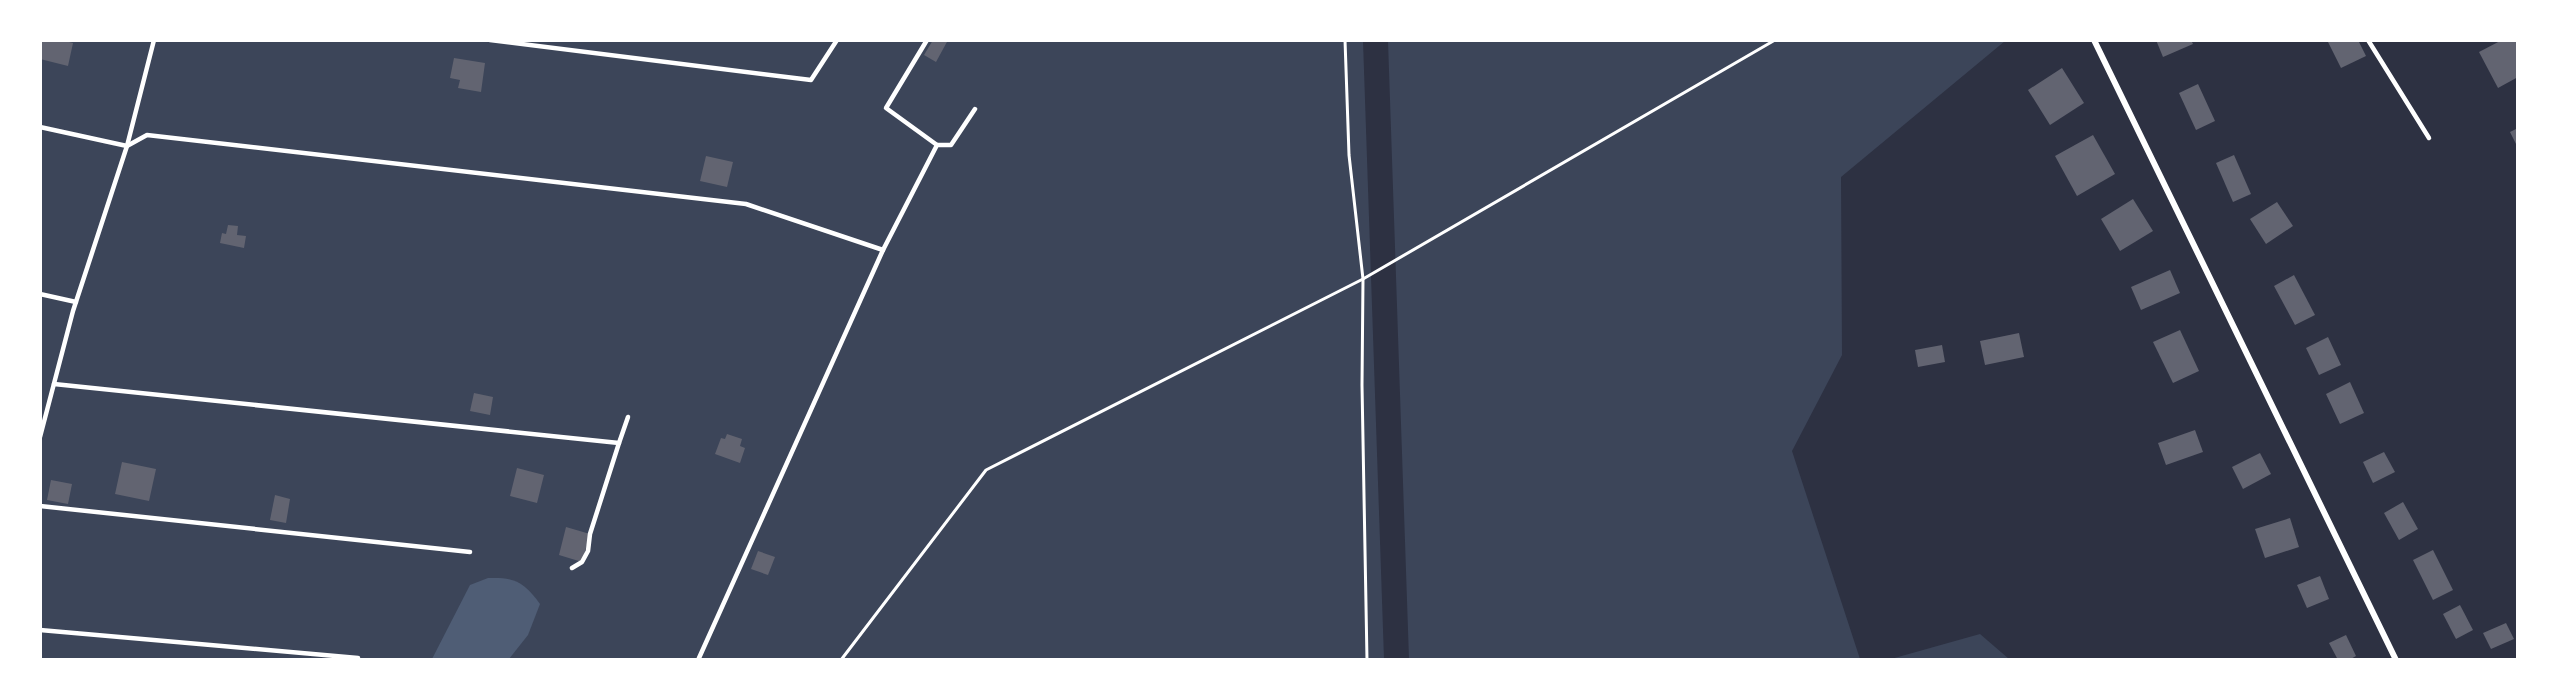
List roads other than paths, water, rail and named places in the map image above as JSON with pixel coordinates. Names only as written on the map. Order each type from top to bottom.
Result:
[{"type":"street","points":[[2094,40],[2396,660]]},
{"type":"lane","points":[[41,436],[76,302],[128,146],[154,40]]},
{"type":"lane","points":[[490,40],[811,80],[837,40]]},
{"type":"lane","points":[[546,47],[547,40]]},
{"type":"lane","points":[[927,40],[886,108],[937,145],[951,145],[975,109]]},
{"type":"lane","points":[[2368,40],[2429,138]]},
{"type":"lane","points":[[40,127],[128,146],[147,135],[746,204],[883,250]]},
{"type":"lane","points":[[699,658],[883,250],[937,145]]},
{"type":"lane","points":[[40,294],[76,302]]},
{"type":"lane","points":[[54,384],[619,443]]},
{"type":"lane","points":[[572,568],[582,562],[588,551],[590,534],[628,417]]},
{"type":"lane","points":[[40,506],[470,552]]},
{"type":"lane","points":[[40,630],[358,658]]}]
